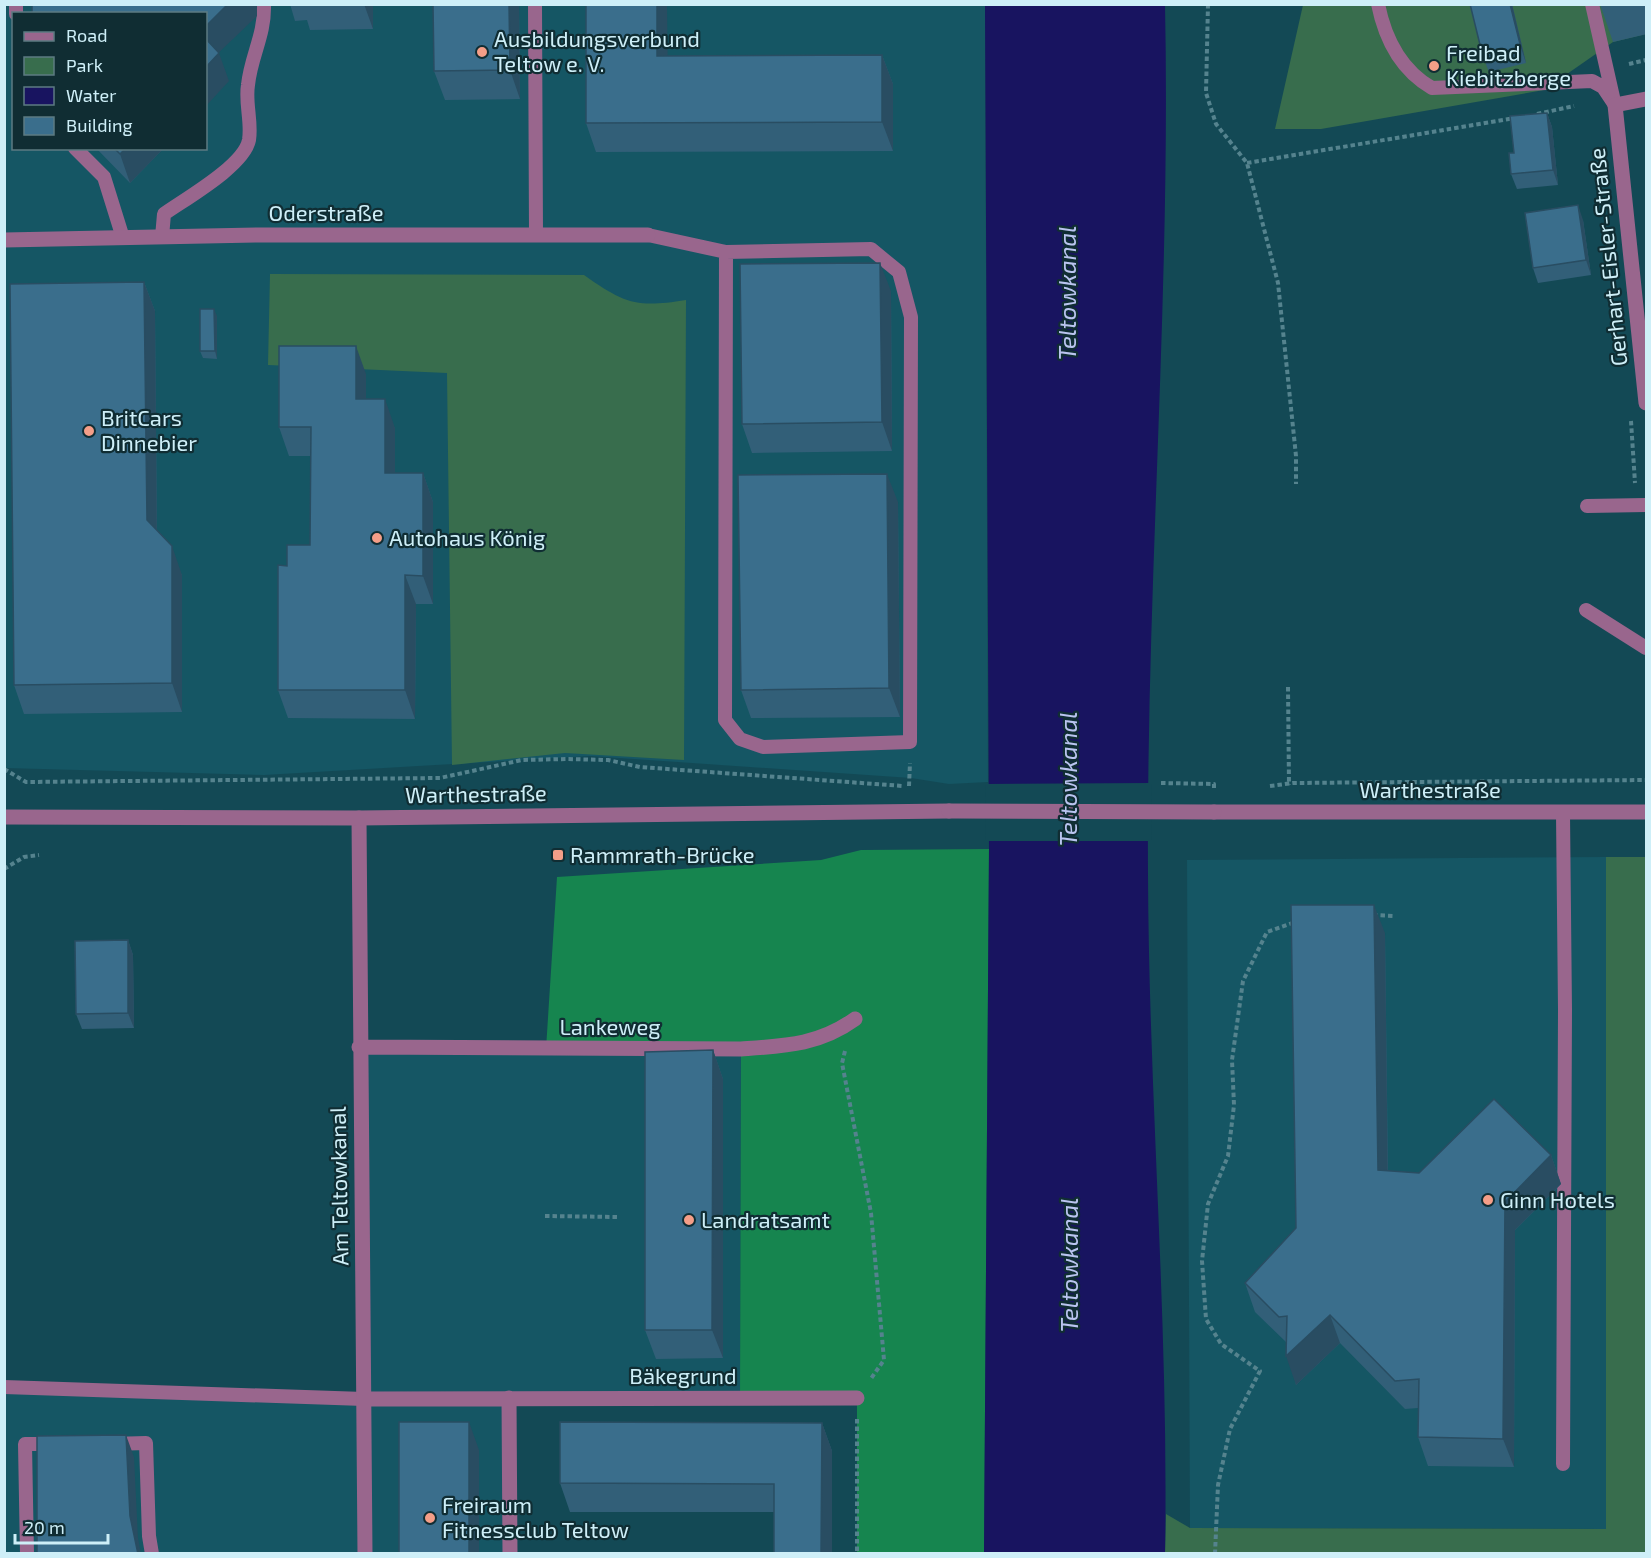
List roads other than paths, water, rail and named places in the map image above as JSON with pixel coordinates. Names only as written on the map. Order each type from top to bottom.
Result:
[{"type":"street","points":[[1615,105],[1647,99]]},
{"type":"street","name":"Gerhart-Eisler-Straße","points":[[1615,105],[1647,403]]},
{"type":"street","name":"Oderstraße","points":[[4,240],[648,235]]},
{"type":"street","name":"Warthestraße","points":[[4,817],[359,818],[949,811],[1563,814],[1647,812]]},
{"type":"street","name":"Am Teltowkanal","points":[[359,818],[359,1047],[365,1554]]},
{"type":"street","name":"Lankeweg","points":[[359,1047],[741,1049],[785,1046],[816,1039],[834,1034],[855,1019]]},
{"type":"street","points":[[509,1398],[510,1554]]},
{"type":"street","name":"Bäkegrund","points":[[364,1399],[857,1398]]},
{"type":"lane","points":[[162,237],[164,214],[227,170],[244,152],[249,140],[247,85],[265,26],[264,4]]},
{"type":"lane","points":[[535,4],[536,235]]},
{"type":"lane","points":[[1378,4],[1389,42],[1414,77],[1432,88],[1592,81],[1603,87],[1615,105]]},
{"type":"lane","points":[[1592,4],[1615,105]]},
{"type":"lane","points":[[77,150],[104,177],[123,238]]},
{"type":"lane","points":[[648,235],[726,252],[871,249],[899,272],[911,317],[910,742],[764,747],[740,739],[725,720],[726,252]]},
{"type":"lane","points":[[1587,506],[1647,505]]},
{"type":"lane","points":[[1586,610],[1647,648]]},
{"type":"lane","points":[[1563,814],[1565,1010],[1563,1464]]},
{"type":"lane","points":[[4,1387],[364,1399]]},
{"type":"lane","points":[[102,1444],[146,1443],[148,1536],[152,1554]]},
{"type":"lane","points":[[27,1554],[25,1444],[69,1444]]},
{"type":"water","name":"Teltowkanal","points":[[985,5],[1165,5],[1165,223],[1148,767],[1148,876],[1149,961],[1162,1300],[1165,1553],[984,1554],[989,849]]},
{"type":"place","name":"Ausbildungsverbund Teltow e. V.","points":[[482,52]]},
{"type":"place","name":"Freibad Kiebitzberge","points":[[1434,66]]},
{"type":"place","name":"BritCars Dinnebier","points":[[89,431]]},
{"type":"place","name":"Autohaus König","points":[[377,538]]},
{"type":"place","name":"Rammrath-Brücke","points":[[558,855]]},
{"type":"place","name":"Ginn Hotels","points":[[1488,1200]]},
{"type":"place","name":"Landratsamt","points":[[689,1220]]},
{"type":"place","name":"Freiraum Fitnessclub Teltow","points":[[430,1518]]}]
